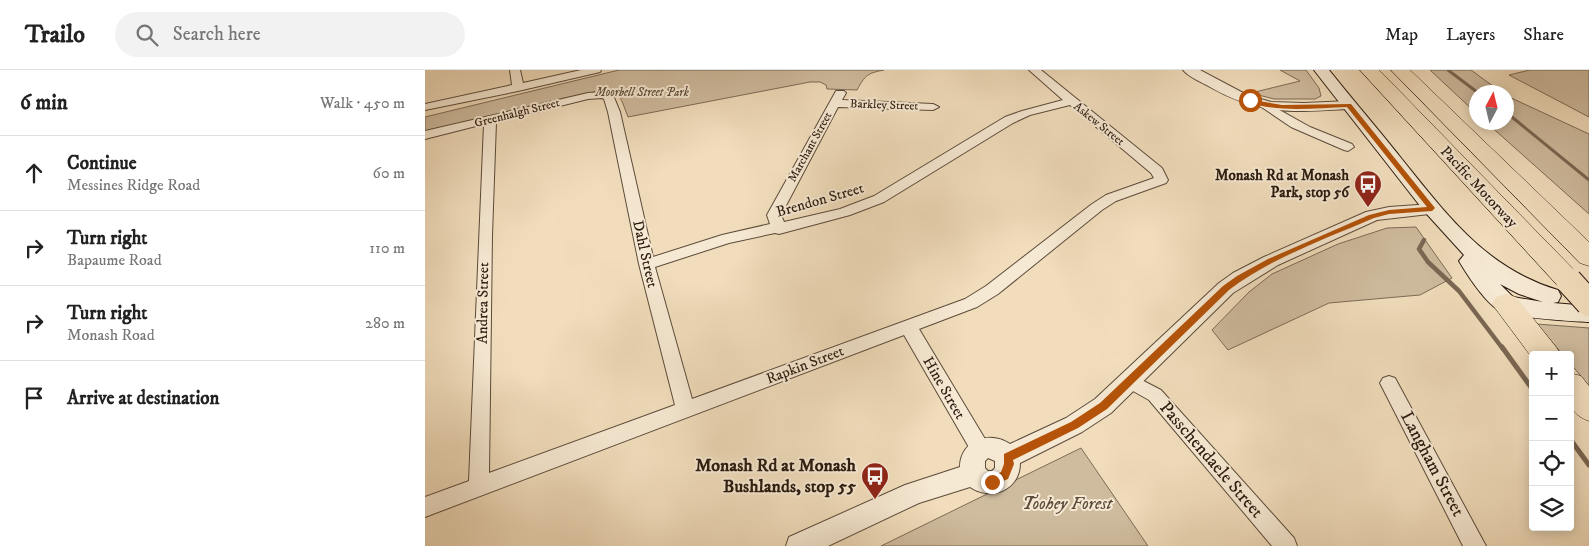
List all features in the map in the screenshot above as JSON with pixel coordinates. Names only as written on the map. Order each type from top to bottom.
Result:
[{"type":"highway","name":"Pacific Motorway","points":[[1369,70],[1559,289],[1589,302]]},
{"type":"highway","name":"Pacific Motorway","points":[[1400,70],[1589,257]]},
{"type":"highway","points":[[1506,304],[1543,351]]},
{"type":"highway","points":[[1574,390],[1589,408]]},
{"type":"main road","points":[[1321,70],[1448,228],[1478,274],[1506,304],[1548,311],[1589,314]]},
{"type":"main road","points":[[1448,228],[1504,278],[1523,288],[1559,289]]},
{"type":"main road","points":[[1506,304],[1559,289]]},
{"type":"street","points":[[515,70],[518,88]]},
{"type":"street","points":[[428,107],[596,70]]},
{"type":"street","name":"Askew Street","points":[[1034,70],[1157,171],[1161,180]]},
{"type":"street","points":[[1190,70],[1253,102],[1267,106],[1349,105]]},
{"type":"street","name":"Greenhalgh Street","points":[[425,135],[588,96],[602,95],[609,97]]},
{"type":"street","name":"Dahl Street","points":[[609,97],[614,112],[647,264],[685,410]]},
{"type":"street","name":"Barkley Street","points":[[837,98],[933,107]]},
{"type":"street","name":"Marchant Street","points":[[779,228],[773,215],[837,98]]},
{"type":"street","name":"Brendon Street","points":[[647,264],[737,236],[812,221],[865,205],[879,199],[1009,120],[1026,113],[1071,101]]},
{"type":"street","points":[[1267,106],[1277,114],[1322,137],[1348,147]]},
{"type":"street","name":"Andrea Street","points":[[479,487],[485,235],[490,120]]},
{"type":"street","name":"Rapkin Street","points":[[425,507],[971,303],[992,290],[1097,207],[1111,198],[1161,180]]},
{"type":"street","points":[[799,546],[977,462],[985,481],[999,480],[1008,470],[1008,457],[1074,425],[1103,406],[1226,288],[1254,269],[1371,216],[1389,212],[1432,208]]},
{"type":"street","name":"Hine Street","points":[[908,326],[977,462]]},
{"type":"street","name":"Passchendaele Street","points":[[1130,381],[1155,395],[1286,546]]},
{"type":"street","name":"Langham Street","points":[[1389,383],[1475,546]]},
{"type":"green space","name":"Moorbell Street Park","points":[[619,70],[884,70],[867,76],[857,90],[827,89],[826,85],[820,82],[810,82],[628,117],[618,95],[609,92],[594,92],[425,131],[425,117]]},
{"type":"green space","points":[[1280,70],[1306,70],[1319,88],[1321,96],[1315,99],[1274,99],[1251,93],[1300,81]]},
{"type":"green space","points":[[1430,70],[1471,70],[1491,85],[1469,85],[1469,106]]},
{"type":"green space","points":[[1530,70],[1589,70],[1589,117],[1509,75]]},
{"type":"green space","points":[[1514,99],[1589,134],[1589,214],[1495,130],[1514,130]]},
{"type":"green space","points":[[1416,227],[1452,278],[1420,295],[1329,303],[1228,350],[1212,330],[1249,292],[1272,274],[1338,244],[1387,228]]},
{"type":"green space","points":[[1537,324],[1589,328],[1589,386],[1574,368],[1574,351],[1560,351]]},
{"type":"green space","name":"Toohey Forest","points":[[1081,448],[1148,546],[881,546]]},
{"type":"waterway","points":[[1448,70],[1469,86]]},
{"type":"waterway","points":[[1514,119],[1589,180]]},
{"type":"waterway","points":[[1424,240],[1419,249],[1428,262],[1459,291],[1503,349]]},
{"type":"waterway","points":[[1502,347],[1529,384]]},
{"type":"waterway","points":[[1571,441],[1589,465]]},
{"type":"place","name":"Monash Rd at Monash Park, stop 56","points":[[1368,208]]},
{"type":"place","name":"Monash Rd at Monash Bushlands, stop 55","points":[[875,500]]},
{"type":"route","points":[[992,482],[999,480],[1005,475],[1009,464],[1008,457],[1074,425],[1103,406],[1226,288],[1254,269],[1371,216],[1389,212],[1432,208],[1349,105],[1282,107],[1262,105],[1250,100]]}]
